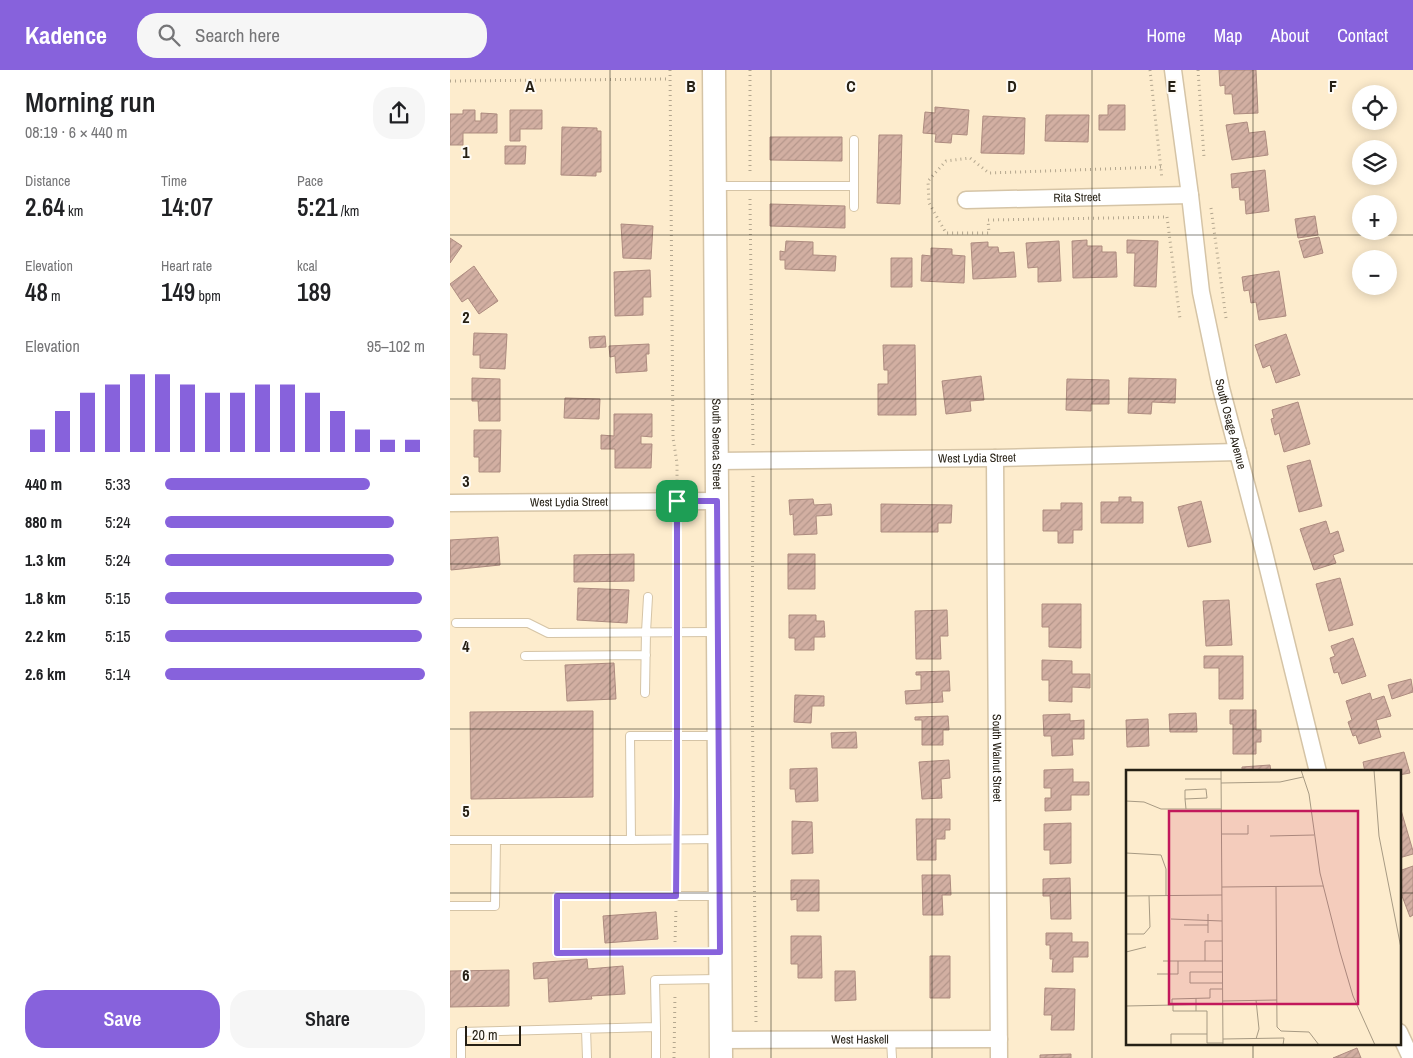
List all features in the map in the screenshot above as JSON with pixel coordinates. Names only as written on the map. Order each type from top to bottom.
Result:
[{"type":"street","name":"South Seneca Street","points":[[714,70],[720,1049]]},
{"type":"street","name":"South Osage Avenue","points":[[1173,70],[1201,292],[1221,388],[1263,548],[1318,770]]},
{"type":"street","name":"Rita Street","points":[[966,200],[1190,195]]},
{"type":"street","name":"West Lydia Street","points":[[717,461],[995,458],[1238,452]]},
{"type":"street","name":"South Walnut Street","points":[[995,458],[999,1058]]},
{"type":"street","name":"West Lydia Street","points":[[450,503],[717,501]]},
{"type":"street","points":[[1401,1037],[1410,1058]]},
{"type":"street","name":"West Haskell","points":[[720,1049],[757,1040],[999,1039]]},
{"type":"lane","points":[[854,140],[854,207]]},
{"type":"lane","points":[[715,186],[854,186]]},
{"type":"lane","points":[[645,693],[648,597]]},
{"type":"lane","points":[[456,623],[528,623],[548,633],[718,632]]},
{"type":"lane","points":[[525,656],[646,654]]},
{"type":"lane","points":[[631,840],[630,736],[718,736]]},
{"type":"lane","points":[[450,840],[719,839]]},
{"type":"lane","points":[[450,906],[495,906],[496,840]]},
{"type":"lane","points":[[720,896],[557,896],[557,953],[720,952]]},
{"type":"lane","points":[[656,1058],[655,980],[720,979]]},
{"type":"lane","points":[[461,1058],[461,1032],[656,1027]]},
{"type":"lane","points":[[586,1029],[586,1058]]},
{"type":"lane","points":[[891,1040],[892,1058]]},
{"type":"path","points":[[670,70],[673,438],[677,463],[677,839],[675,952]]},
{"type":"path","points":[[750,70],[753,461],[752,680],[757,1040]]},
{"type":"path","points":[[1198,70],[1205,161]]},
{"type":"path","points":[[450,81],[670,79]]},
{"type":"path","points":[[1210,200],[1227,324]]},
{"type":"path","points":[[674,1058],[675,980]]},
{"type":"building","points":[[1219,70],[1256,70],[1258,113],[1234,114],[1232,94],[1225,94],[1225,85],[1220,86]]},
{"type":"building","points":[[1108,105],[1125,105],[1125,130],[1099,130],[1099,115],[1108,115]]},
{"type":"building","points":[[935,107],[969,110],[967,135],[952,134],[951,143],[935,142],[936,134],[923,133],[925,112],[935,113]]},
{"type":"building","points":[[463,110],[475,110],[475,121],[481,121],[481,113],[497,114],[497,133],[463,133],[463,145],[450,145],[450,114],[463,114]]},
{"type":"building","points":[[510,110],[542,110],[542,129],[520,129],[520,141],[510,141]]},
{"type":"building","points":[[1046,115],[1089,115],[1088,142],[1045,141]]},
{"type":"building","points":[[983,116],[1025,118],[1024,154],[981,153]]},
{"type":"building","points":[[1247,122],[1249,133],[1265,131],[1268,155],[1232,160],[1226,125]]},
{"type":"building","points":[[562,127],[597,128],[597,131],[601,131],[601,172],[596,172],[596,176],[561,175]]},
{"type":"building","points":[[879,135],[902,135],[900,204],[877,203]]},
{"type":"building","points":[[770,137],[842,137],[842,161],[770,160]]},
{"type":"building","points":[[505,146],[526,146],[525,164],[505,164]]},
{"type":"building","points":[[1265,170],[1269,211],[1246,214],[1245,200],[1240,200],[1239,187],[1232,188],[1231,174]]},
{"type":"building","points":[[770,204],[845,206],[845,228],[770,226]]},
{"type":"building","points":[[1315,216],[1318,235],[1298,238],[1295,219]]},
{"type":"building","points":[[621,224],[653,226],[651,259],[623,258]]},
{"type":"building","points":[[1319,237],[1323,253],[1304,258],[1299,241]]},
{"type":"building","points":[[450,238],[462,246],[450,263]]},
{"type":"building","points":[[1087,240],[1087,246],[1102,246],[1102,252],[1116,252],[1117,277],[1073,278],[1072,241]]},
{"type":"building","points":[[1127,240],[1158,241],[1156,287],[1134,286],[1135,253],[1127,253]]},
{"type":"building","points":[[786,241],[813,242],[813,255],[836,256],[835,271],[785,269],[785,260],[780,260],[780,251],[785,252]]},
{"type":"building","points":[[1059,241],[1061,281],[1038,282],[1038,267],[1028,268],[1026,243]]},
{"type":"building","points":[[988,242],[988,247],[998,247],[999,253],[1014,252],[1016,277],[973,279],[971,243]]},
{"type":"building","points":[[931,248],[952,249],[952,255],[965,256],[964,283],[921,281],[922,255],[931,256]]},
{"type":"building","points":[[891,258],[912,258],[912,287],[891,287]]},
{"type":"building","points":[[474,266],[498,301],[479,314],[468,298],[462,302],[450,284]]},
{"type":"building","points":[[650,270],[651,297],[643,297],[643,315],[615,316],[614,272]]},
{"type":"building","points":[[1279,271],[1286,316],[1259,320],[1256,302],[1251,303],[1249,290],[1244,291],[1242,277]]},
{"type":"building","points":[[474,333],[507,334],[505,369],[480,368],[480,355],[473,355]]},
{"type":"building","points":[[1286,334],[1300,375],[1276,383],[1270,365],[1263,368],[1255,345]]},
{"type":"building","points":[[605,336],[606,347],[590,348],[589,337]]},
{"type":"building","points":[[649,344],[649,354],[646,354],[647,371],[616,373],[615,356],[610,357],[609,346]]},
{"type":"building","points":[[883,345],[915,345],[916,415],[878,415],[878,384],[888,384],[888,370],[884,370]]},
{"type":"building","points":[[981,376],[984,400],[970,401],[971,411],[946,414],[942,381]]},
{"type":"building","points":[[472,378],[500,379],[500,421],[479,421],[478,401],[472,401]]},
{"type":"building","points":[[1129,378],[1176,379],[1175,403],[1152,402],[1151,414],[1128,413]]},
{"type":"building","points":[[1067,379],[1109,380],[1109,404],[1091,404],[1091,411],[1066,410]]},
{"type":"building","points":[[565,398],[600,399],[599,419],[564,418]]},
{"type":"building","points":[[1298,402],[1310,444],[1284,452],[1279,433],[1275,435],[1271,419],[1274,418],[1272,410]]},
{"type":"building","points":[[614,414],[652,414],[652,437],[641,436],[641,444],[652,444],[651,468],[615,468],[615,449],[601,449],[601,435],[614,436]]},
{"type":"building","points":[[474,430],[501,430],[500,472],[479,472],[479,457],[474,457]]},
{"type":"building","points":[[1310,460],[1322,506],[1299,512],[1287,466]]},
{"type":"building","points":[[1119,497],[1131,497],[1131,502],[1143,502],[1143,523],[1101,523],[1101,502],[1119,502]]},
{"type":"building","points":[[813,499],[814,505],[831,504],[832,515],[816,516],[817,534],[794,535],[793,514],[790,515],[789,500]]},
{"type":"building","points":[[1201,501],[1211,542],[1188,547],[1178,507]]},
{"type":"building","points":[[1061,503],[1082,503],[1082,530],[1073,530],[1073,543],[1058,543],[1058,531],[1043,531],[1043,510],[1061,510]]},
{"type":"building","points":[[881,504],[952,505],[951,523],[938,523],[938,532],[881,532]]},
{"type":"building","points":[[1326,521],[1330,534],[1338,531],[1344,551],[1333,555],[1336,563],[1314,570],[1300,529]]},
{"type":"building","points":[[498,537],[500,565],[451,570],[450,540]]},
{"type":"building","points":[[634,554],[634,581],[574,582],[574,555]]},
{"type":"building","points":[[788,554],[815,554],[815,589],[788,589]]},
{"type":"building","points":[[1340,578],[1353,625],[1329,631],[1316,584]]},
{"type":"building","points":[[578,588],[629,590],[627,623],[577,620]]},
{"type":"building","points":[[1229,600],[1232,645],[1206,646],[1203,601]]},
{"type":"building","points":[[1042,604],[1081,604],[1081,648],[1049,647],[1049,627],[1042,627]]},
{"type":"building","points":[[947,610],[948,636],[940,636],[941,659],[916,659],[915,611]]},
{"type":"building","points":[[789,615],[816,615],[816,621],[824,621],[825,637],[814,637],[814,650],[795,650],[795,638],[789,638]]},
{"type":"building","points":[[1353,638],[1366,676],[1342,684],[1338,672],[1334,673],[1330,658],[1335,656],[1331,646]]},
{"type":"building","points":[[1204,656],[1243,656],[1243,699],[1219,699],[1219,668],[1204,668]]},
{"type":"building","points":[[1042,660],[1072,661],[1072,674],[1090,674],[1090,688],[1072,687],[1072,702],[1049,701],[1049,680],[1042,680]]},
{"type":"building","points":[[614,663],[616,699],[567,701],[565,665]]},
{"type":"building","points":[[949,671],[950,691],[942,691],[943,702],[906,704],[905,691],[921,690],[921,675],[916,675],[916,672]]},
{"type":"building","points":[[1411,679],[1413,692],[1392,699],[1388,685]]},
{"type":"building","points":[[1370,693],[1372,700],[1384,696],[1391,716],[1376,720],[1381,737],[1359,744],[1356,735],[1353,736],[1348,722],[1352,720],[1346,701]]},
{"type":"building","points":[[795,695],[824,696],[824,706],[812,706],[811,723],[794,722]]},
{"type":"building","points":[[1230,710],[1256,710],[1256,730],[1261,730],[1261,742],[1256,742],[1256,754],[1233,754],[1233,724],[1230,724]]},
{"type":"building","points":[[593,711],[593,797],[471,799],[470,712]]},
{"type":"building","points":[[1196,713],[1197,732],[1170,732],[1169,714]]},
{"type":"building","points":[[1070,714],[1070,721],[1084,720],[1084,739],[1072,739],[1073,755],[1052,756],[1051,736],[1044,736],[1043,715]]},
{"type":"building","points":[[948,716],[949,730],[943,730],[943,745],[922,745],[922,720],[915,720],[915,717]]},
{"type":"building","points":[[1148,719],[1149,746],[1127,747],[1126,720]]},
{"type":"building","points":[[856,732],[857,748],[832,748],[831,733]]},
{"type":"building","points":[[1404,752],[1410,773],[1401,775],[1401,770],[1365,770],[1363,762]]},
{"type":"building","points":[[949,760],[950,778],[941,779],[942,798],[922,799],[919,762]]},
{"type":"building","points":[[1270,765],[1271,770],[1242,770],[1242,767]]},
{"type":"building","points":[[817,768],[818,801],[796,802],[795,789],[790,789],[790,769]]},
{"type":"building","points":[[1073,769],[1073,782],[1089,782],[1089,795],[1071,795],[1071,810],[1045,811],[1045,798],[1051,798],[1051,788],[1044,788],[1044,770]]},
{"type":"building","points":[[1401,810],[1413,851],[1413,854],[1401,857]]},
{"type":"building","points":[[916,819],[950,819],[950,830],[945,830],[945,839],[936,839],[936,860],[917,860]]},
{"type":"building","points":[[792,821],[812,822],[813,853],[792,854]]},
{"type":"building","points":[[1071,823],[1071,863],[1050,864],[1050,850],[1044,850],[1044,824]]},
{"type":"building","points":[[1413,866],[1413,915],[1410,917],[1401,893],[1401,870]]},
{"type":"building","points":[[922,875],[950,875],[951,895],[942,895],[943,915],[923,915]]},
{"type":"building","points":[[1070,878],[1071,919],[1051,919],[1050,896],[1043,896],[1043,879]]},
{"type":"building","points":[[791,880],[819,880],[819,911],[797,911],[797,899],[791,900]]},
{"type":"building","points":[[656,912],[658,939],[605,943],[603,916]]},
{"type":"building","points":[[1046,933],[1072,933],[1072,942],[1088,942],[1088,957],[1073,957],[1073,972],[1052,972],[1053,959],[1050,959],[1050,945],[1046,945]]},
{"type":"building","points":[[791,936],[821,936],[822,978],[798,978],[798,964],[791,964]]},
{"type":"building","points":[[930,956],[950,956],[950,998],[930,998]]},
{"type":"building","points":[[587,959],[588,969],[623,966],[625,994],[591,996],[592,999],[549,1002],[548,978],[534,979],[533,963]]},
{"type":"building","points":[[509,970],[509,1006],[450,1007],[450,971]]},
{"type":"building","points":[[835,971],[855,971],[856,1000],[835,1001]]},
{"type":"building","points":[[1045,988],[1075,989],[1074,1030],[1051,1030],[1052,1015],[1044,1015]]},
{"type":"building","points":[[1357,1048],[1361,1058],[1333,1058]]},
{"type":"building","points":[[1071,1054],[1071,1058],[1040,1058],[1040,1055]]},
{"type":"route","points":[[677,501],[717,501],[720,952],[557,953],[557,896],[676,896],[677,501]]}]
